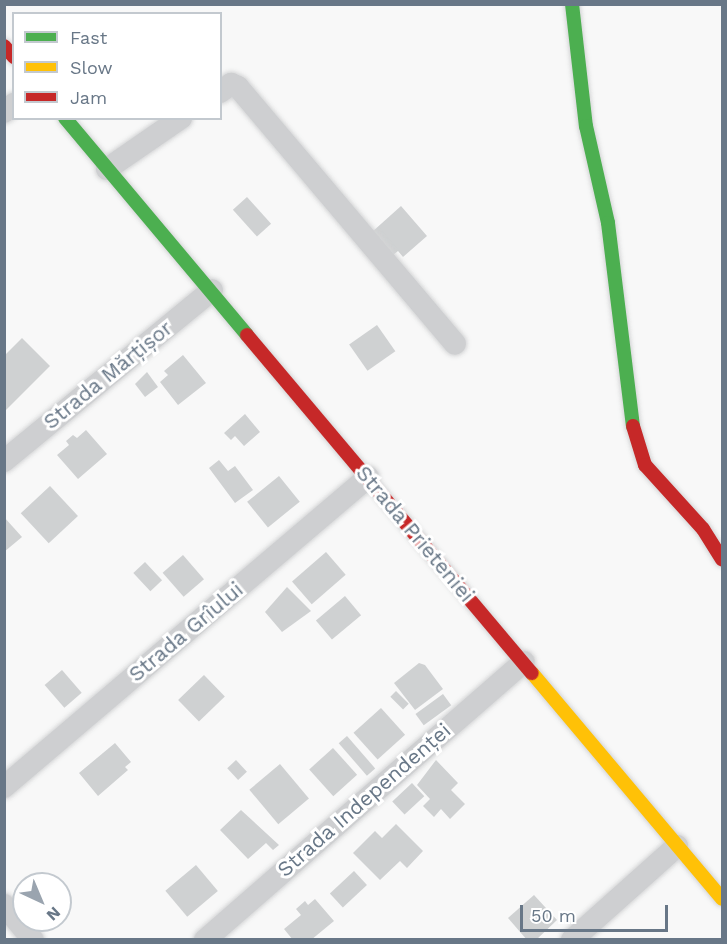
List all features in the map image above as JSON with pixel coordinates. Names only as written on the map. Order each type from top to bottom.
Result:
[{"type":"street","points":[[572,4],[586,126],[608,223],[632,420],[645,465],[703,529],[723,559]]},
{"type":"street","points":[[222,91],[231,84],[238,87],[455,344]]},
{"type":"street","name":"Strada Prieteniei","points":[[67,120],[723,899]]},
{"type":"street","points":[[107,169],[178,120]]},
{"type":"street","name":"Strada Mărțișor","points":[[4,461],[212,290]]},
{"type":"street","name":"Strada Grîului","points":[[4,787],[368,477]]},
{"type":"street","name":"Strada Independenței","points":[[205,939],[524,662]]},
{"type":"street","points":[[572,939],[676,846]]},
{"type":"street","points":[[4,905],[33,939]]},
{"type":"building","points":[[247,197],[271,224],[257,236],[233,210]]},
{"type":"building","points":[[401,206],[427,236],[403,257],[398,251],[393,255],[372,232]]},
{"type":"building","points":[[377,325],[395,351],[368,371],[349,345]]},
{"type":"building","points":[[22,338],[50,366],[6,410],[4,356]]},
{"type":"building","points":[[183,355],[206,383],[178,405],[160,382],[168,375],[164,371]]},
{"type":"building","points":[[147,372],[158,387],[145,397],[135,384]]},
{"type":"building","points":[[245,414],[260,432],[244,446],[235,436],[231,440],[224,433]]},
{"type":"building","points":[[86,430],[107,454],[78,479],[57,455],[69,445],[66,441],[73,435],[77,438]]},
{"type":"building","points":[[219,460],[228,471],[235,466],[253,490],[235,503],[209,468]]},
{"type":"building","points":[[279,476],[300,502],[268,527],[247,502]]},
{"type":"building","points":[[50,486],[78,516],[49,543],[21,513]]},
{"type":"building","points":[[4,517],[22,537],[4,552]]},
{"type":"building","points":[[326,552],[346,575],[312,604],[292,582]]},
{"type":"building","points":[[183,555],[204,579],[184,597],[163,573]]},
{"type":"building","points":[[145,562],[162,580],[150,591],[133,573]]},
{"type":"building","points":[[287,587],[311,611],[282,632],[265,612]]},
{"type":"building","points":[[345,596],[361,615],[332,640],[316,620]]},
{"type":"building","points":[[419,663],[425,665],[443,689],[415,710],[394,683]]},
{"type":"building","points":[[62,670],[82,693],[64,708],[45,685]]},
{"type":"building","points":[[204,675],[225,697],[199,722],[178,700]]},
{"type":"building","points":[[396,691],[409,704],[403,709],[390,697]]},
{"type":"building","points":[[443,694],[451,705],[424,725],[415,714]]},
{"type":"building","points":[[381,708],[405,735],[378,760],[354,733]]},
{"type":"building","points":[[347,736],[375,768],[367,776],[339,743]]},
{"type":"building","points":[[115,743],[131,762],[125,767],[128,770],[98,796],[79,773]]},
{"type":"building","points":[[333,748],[357,775],[333,796],[309,769]]},
{"type":"building","points":[[236,760],[247,772],[238,780],[227,768]]},
{"type":"building","points":[[436,760],[458,783],[451,790],[465,804],[450,819],[441,809],[434,817],[423,806],[430,799],[417,785]]},
{"type":"building","points":[[280,764],[309,798],[278,824],[249,790]]},
{"type":"building","points":[[412,783],[424,796],[405,815],[392,801]]},
{"type":"building","points":[[241,810],[279,845],[273,850],[266,843],[248,859],[220,830]]},
{"type":"building","points":[[396,824],[423,851],[407,868],[400,861],[380,880],[353,853],[375,831],[382,838]]},
{"type":"building","points":[[196,865],[218,891],[187,917],[165,891]]},
{"type":"building","points":[[354,871],[367,885],[343,907],[330,894]]},
{"type":"building","points":[[534,895],[557,920],[536,940],[527,940],[508,918]]},
{"type":"building","points":[[315,899],[334,921],[311,940],[293,940],[284,929],[301,915],[296,909],[305,901],[308,905]]},
{"type":"traffic: fast","points":[[572,4],[586,126],[608,223],[633,426]]},
{"type":"traffic: fast","points":[[67,120],[247,335]]},
{"type":"traffic: slow","points":[[532,673],[722,899]]},
{"type":"traffic: jam","points":[[4,46],[12,55]]},
{"type":"traffic: jam","points":[[247,335],[532,673]]},
{"type":"traffic: jam","points":[[633,426],[645,465],[703,529],[722,559]]}]
